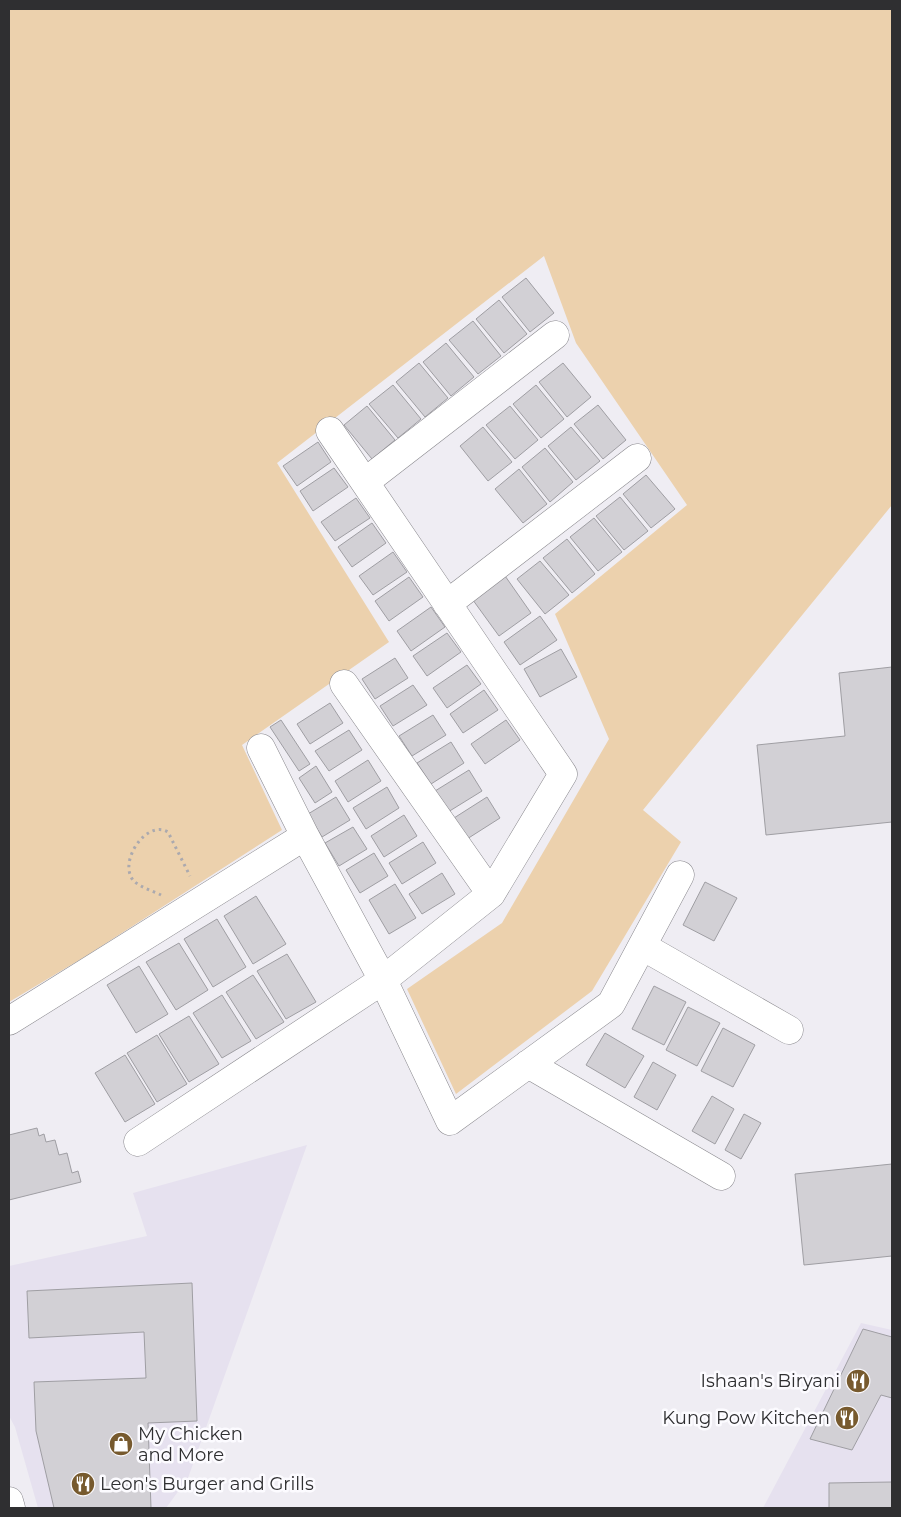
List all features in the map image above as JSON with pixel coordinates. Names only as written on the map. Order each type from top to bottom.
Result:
[{"type":"street","points":[[365,482],[555,335]]},
{"type":"street","points":[[138,1142],[383,980],[491,894],[562,774],[330,430]]},
{"type":"street","points":[[447,604],[637,458]]},
{"type":"street","points":[[344,684],[491,894]]},
{"type":"street","points":[[261,748],[305,836],[383,980],[450,1121],[611,1004],[680,874]]},
{"type":"street","points":[[9,1021],[305,836]]},
{"type":"street","points":[[642,946],[789,1030]]},
{"type":"street","points":[[528,1064],[721,1176]]},
{"type":"street","points":[[9,1501],[11,1508]]},
{"type":"path","points":[[162,895],[135,882],[129,873],[129,861],[137,844],[149,833],[159,829],[164,829],[168,832],[190,876]]},
{"type":"shaded area","points":[[9,9],[892,9],[892,505],[643,810],[681,842],[592,991],[456,1094],[407,989],[502,923],[609,739],[555,614],[687,505],[576,343],[544,256],[277,463],[389,642],[242,745],[282,830],[86,956],[9,1002]]},
{"type":"shaded area","points":[[307,1145],[188,1478],[166,1508],[38,1508],[15,1427],[9,1416],[9,1266],[147,1236],[133,1193]]},
{"type":"shaded area","points":[[861,1323],[892,1330],[892,1508],[763,1508]]},
{"type":"building","points":[[526,278],[554,313],[530,332],[502,297]]},
{"type":"building","points":[[499,300],[527,334],[504,353],[476,319]]},
{"type":"building","points":[[473,321],[501,356],[478,374],[449,340]]},
{"type":"building","points":[[446,343],[474,377],[451,396],[423,362]]},
{"type":"building","points":[[419,363],[448,398],[425,417],[396,382]]},
{"type":"building","points":[[563,363],[591,397],[567,417],[539,382]]},
{"type":"building","points":[[393,385],[421,419],[398,438],[369,404]]},
{"type":"building","points":[[536,385],[564,419],[541,438],[513,404]]},
{"type":"building","points":[[598,405],[626,440],[603,459],[574,424]]},
{"type":"building","points":[[367,406],[395,440],[372,459],[344,425]]},
{"type":"building","points":[[510,406],[538,440],[515,459],[486,425]]},
{"type":"building","points":[[483,427],[512,462],[488,481],[460,446]]},
{"type":"building","points":[[571,427],[600,461],[576,480],[548,446]]},
{"type":"building","points":[[318,442],[331,462],[297,486],[283,466]]},
{"type":"building","points":[[545,448],[573,482],[550,502],[522,467]]},
{"type":"building","points":[[334,468],[348,487],[313,511],[300,491]]},
{"type":"building","points":[[519,469],[547,504],[523,523],[495,489]]},
{"type":"building","points":[[646,475],[675,509],[651,528],[623,494]]},
{"type":"building","points":[[620,497],[648,531],[624,550],[596,516]]},
{"type":"building","points":[[356,498],[370,518],[335,541],[321,522]]},
{"type":"building","points":[[594,518],[622,552],[598,571],[570,537]]},
{"type":"building","points":[[372,523],[386,543],[352,567],[338,547]]},
{"type":"building","points":[[567,539],[595,574],[572,593],[543,558]]},
{"type":"building","points":[[393,552],[407,572],[373,595],[359,576]]},
{"type":"building","points":[[540,561],[569,595],[545,614],[517,579]]},
{"type":"building","points":[[503,573],[531,613],[499,636],[470,596]]},
{"type":"building","points":[[409,577],[423,597],[389,621],[375,601]]},
{"type":"building","points":[[431,607],[445,627],[411,651],[397,631]]},
{"type":"building","points":[[540,616],[557,640],[520,665],[504,642]]},
{"type":"building","points":[[447,633],[461,652],[427,676],[413,656]]},
{"type":"building","points":[[561,649],[577,677],[540,697],[524,669]]},
{"type":"building","points":[[395,658],[408,678],[375,699],[362,679]]},
{"type":"building","points":[[467,665],[481,684],[447,708],[433,688]]},
{"type":"building","points":[[892,667],[892,822],[766,835],[757,745],[845,736],[839,673]]},
{"type":"building","points":[[413,685],[427,705],[393,726],[380,706]]},
{"type":"building","points":[[484,690],[498,710],[463,733],[450,714]]},
{"type":"building","points":[[330,703],[343,723],[310,744],[297,724]]},
{"type":"building","points":[[433,715],[446,735],[412,756],[399,736]]},
{"type":"building","points":[[281,720],[310,764],[299,771],[270,727]]},
{"type":"building","points":[[506,720],[520,740],[485,764],[471,744]]},
{"type":"building","points":[[349,730],[362,750],[329,771],[315,751]]},
{"type":"building","points":[[451,742],[464,763],[431,784],[417,763]]},
{"type":"building","points":[[368,760],[381,781],[348,802],[335,781]]},
{"type":"building","points":[[316,766],[332,792],[315,803],[299,778]]},
{"type":"building","points":[[469,770],[482,791],[448,812],[435,791]]},
{"type":"building","points":[[387,787],[399,808],[366,829],[353,808]]},
{"type":"building","points":[[336,797],[350,820],[322,837],[308,814]]},
{"type":"building","points":[[487,797],[500,818],[467,839],[454,818]]},
{"type":"building","points":[[404,815],[417,836],[384,857],[371,836]]},
{"type":"building","points":[[353,827],[367,849],[339,866],[325,843]]},
{"type":"building","points":[[423,842],[436,863],[402,884],[389,863]]},
{"type":"building","points":[[374,853],[388,876],[360,893],[346,870]]},
{"type":"building","points":[[442,873],[455,894],[422,914],[409,894]]},
{"type":"building","points":[[705,882],[737,898],[714,941],[683,925]]},
{"type":"building","points":[[395,884],[416,918],[389,934],[369,900]]},
{"type":"building","points":[[256,896],[286,944],[253,964],[224,916]]},
{"type":"building","points":[[217,919],[246,967],[213,987],[184,939]]},
{"type":"building","points":[[179,943],[208,990],[176,1010],[146,962]]},
{"type":"building","points":[[287,954],[316,1002],[286,1019],[257,971]]},
{"type":"building","points":[[139,966],[168,1014],[136,1033],[107,985]]},
{"type":"building","points":[[253,975],[284,1022],[256,1039],[226,992]]},
{"type":"building","points":[[654,986],[686,1002],[664,1045],[632,1029]]},
{"type":"building","points":[[222,995],[251,1041],[222,1058],[193,1013]]},
{"type":"building","points":[[688,1007],[720,1023],[697,1066],[666,1050]]},
{"type":"building","points":[[189,1016],[219,1064],[189,1082],[159,1034]]},
{"type":"building","points":[[723,1028],[755,1045],[733,1087],[701,1071]]},
{"type":"building","points":[[605,1033],[644,1056],[625,1088],[586,1065]]},
{"type":"building","points":[[157,1035],[187,1084],[157,1102],[127,1053]]},
{"type":"building","points":[[125,1055],[155,1104],[125,1122],[95,1073]]},
{"type":"building","points":[[653,1062],[676,1075],[657,1110],[634,1097]]},
{"type":"building","points":[[712,1096],[734,1109],[715,1144],[692,1131]]},
{"type":"building","points":[[744,1114],[761,1123],[741,1159],[725,1150]]},
{"type":"building","points":[[37,1128],[39,1136],[44,1134],[46,1142],[55,1140],[59,1155],[67,1153],[72,1173],[78,1171],[81,1182],[9,1200],[9,1135]]},
{"type":"building","points":[[892,1164],[892,1256],[804,1265],[795,1174]]},
{"type":"building","points":[[192,1283],[197,1421],[148,1423],[151,1508],[54,1508],[36,1431],[34,1382],[146,1378],[144,1332],[29,1338],[27,1291]]},
{"type":"building","points":[[863,1329],[892,1337],[892,1398],[881,1395],[852,1450],[810,1439]]},
{"type":"building","points":[[892,1482],[892,1508],[829,1508],[829,1483]]},
{"type":"place","name":"Ishaan's Biryani","points":[[858,1381]]},
{"type":"place","name":"Kung Pow Kitchen","points":[[847,1418]]},
{"type":"place","name":"My Chicken and More","points":[[121,1444]]},
{"type":"place","name":"Leon's Burger and Grills","points":[[83,1484]]}]
